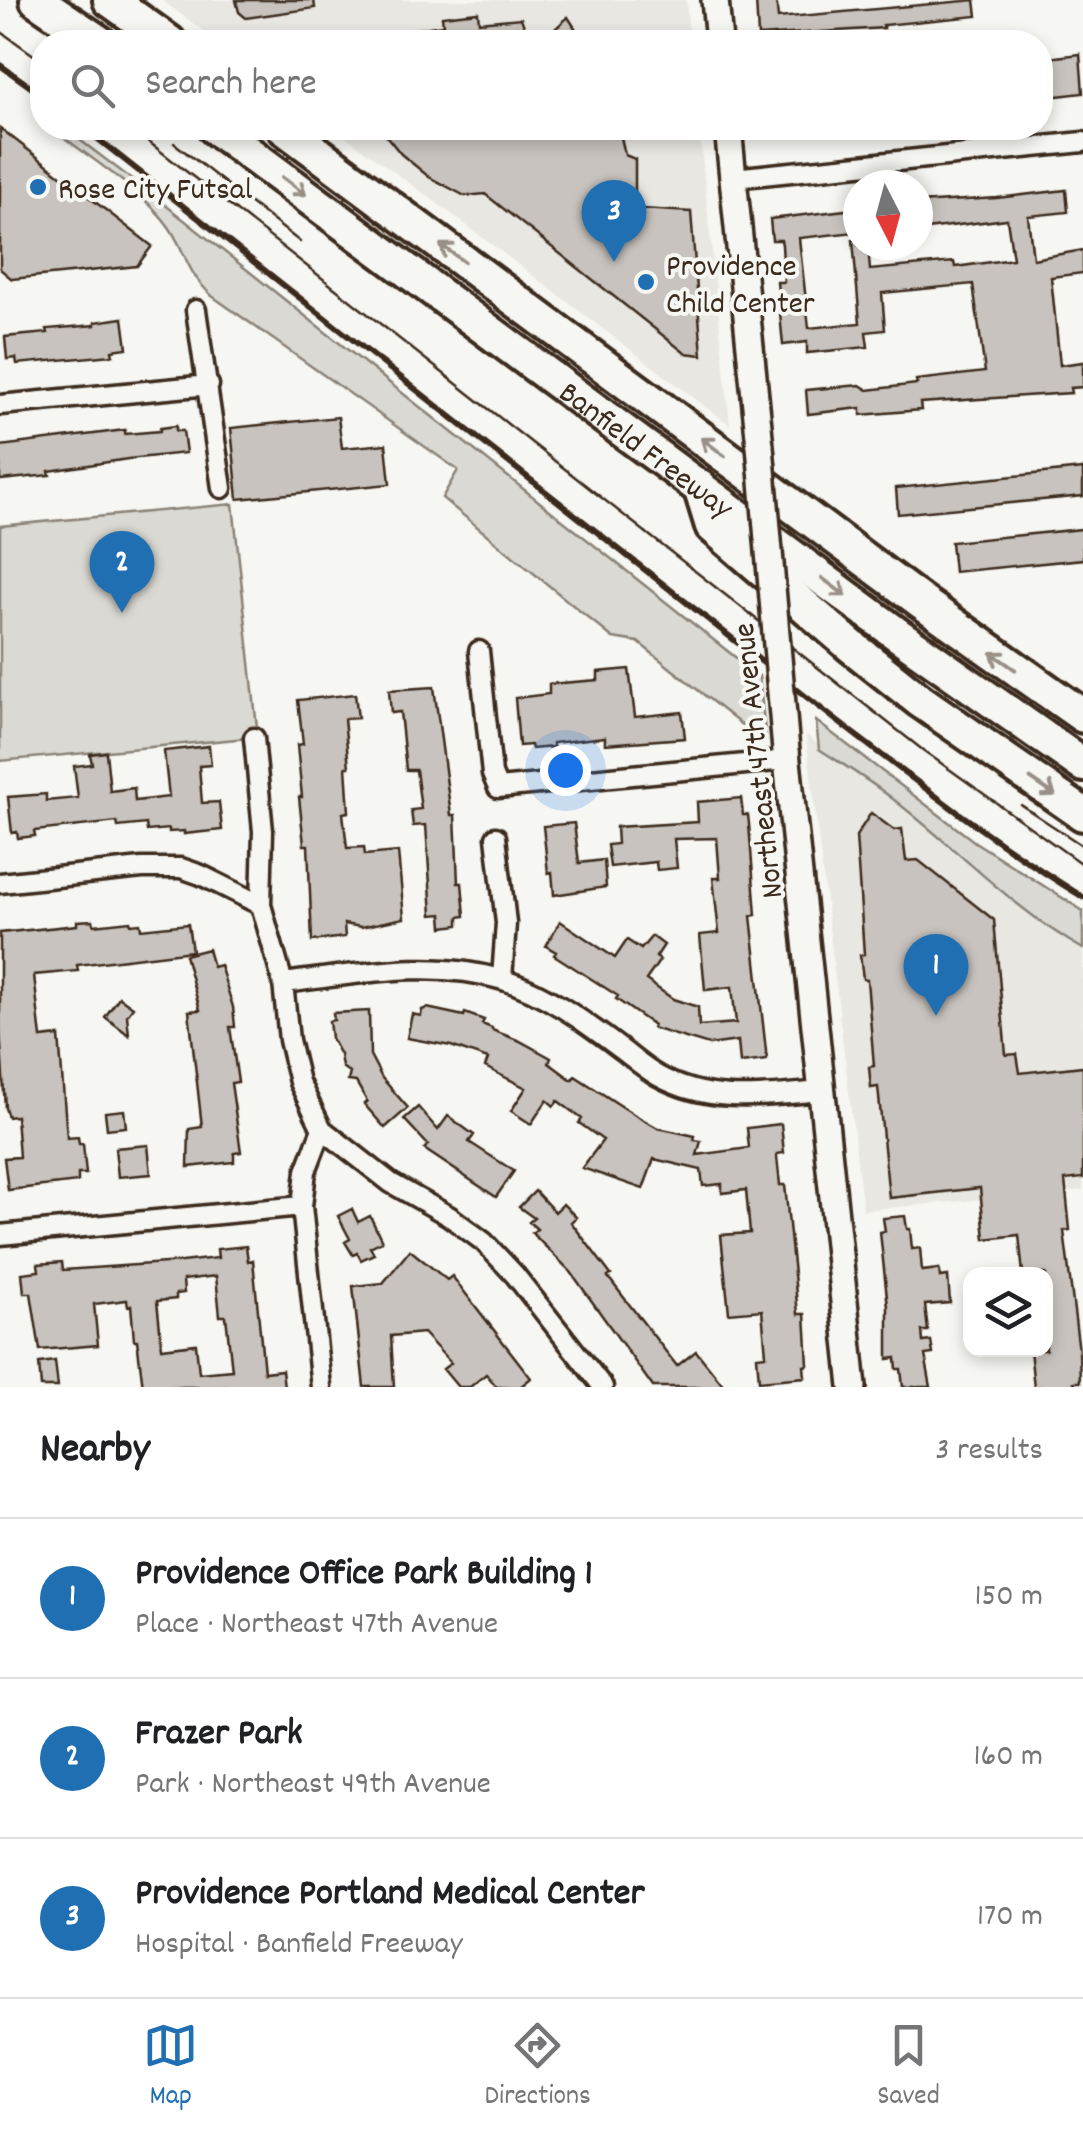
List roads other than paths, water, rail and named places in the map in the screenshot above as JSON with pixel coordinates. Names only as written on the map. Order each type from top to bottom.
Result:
[{"type":"highway","points":[[37,0],[81,30]]},
{"type":"highway","points":[[110,0],[152,30]]},
{"type":"highway","name":"Banfield Freeway","points":[[231,140],[940,666],[1083,766]]},
{"type":"highway","name":"Banfield Freeway","points":[[300,140],[903,588],[1083,716]]},
{"type":"highway","points":[[700,487],[712,526],[851,646],[934,711],[1083,814]]},
{"type":"main road","points":[[715,0],[718,30]]},
{"type":"main road","name":"Northeast 47th Avenue","points":[[729,140],[787,756],[853,1387]]},
{"type":"street","points":[[733,178],[1083,142]]},
{"type":"street","points":[[196,310],[222,488]]},
{"type":"street","points":[[0,405],[209,385]]},
{"type":"street","points":[[479,651],[492,774],[498,788],[787,756]]},
{"type":"street","points":[[254,738],[263,831],[261,905],[283,983],[289,1040],[299,1082],[322,1129],[391,1183],[449,1216],[484,1242],[516,1275],[603,1387]]},
{"type":"street","points":[[496,837],[506,923],[502,979]]},
{"type":"street","points":[[0,883],[142,868],[181,868],[261,905]]},
{"type":"street","points":[[283,983],[393,970],[432,970],[502,979],[562,1010],[656,1075],[682,1087],[742,1099],[822,1091]]},
{"type":"street","points":[[321,1387],[302,1206],[306,1171],[322,1129]]},
{"type":"street","points":[[0,1236],[302,1206]]},
{"type":"tram line","points":[[0,31],[30,52]]},
{"type":"tram line","points":[[146,140],[924,751],[1083,865]]},
{"type":"tram line","points":[[174,143],[300,242]]},
{"type":"tram line","points":[[1021,805],[1083,846]]},
{"type":"railway","points":[[0,65],[30,86]]},
{"type":"railway","points":[[99,140],[837,721],[988,834],[1083,897]]},
{"type":"place","name":"Rose City Futsal","points":[[38,187]]},
{"type":"place","name":"Providence Portland Medical Center","points":[[614,262]]},
{"type":"place","name":"Providence Child Center","points":[[646,282]]},
{"type":"place","name":"Frazer Park","points":[[122,613]]},
{"type":"place","name":"Providence Office Park Building 1","points":[[936,1016]]}]
